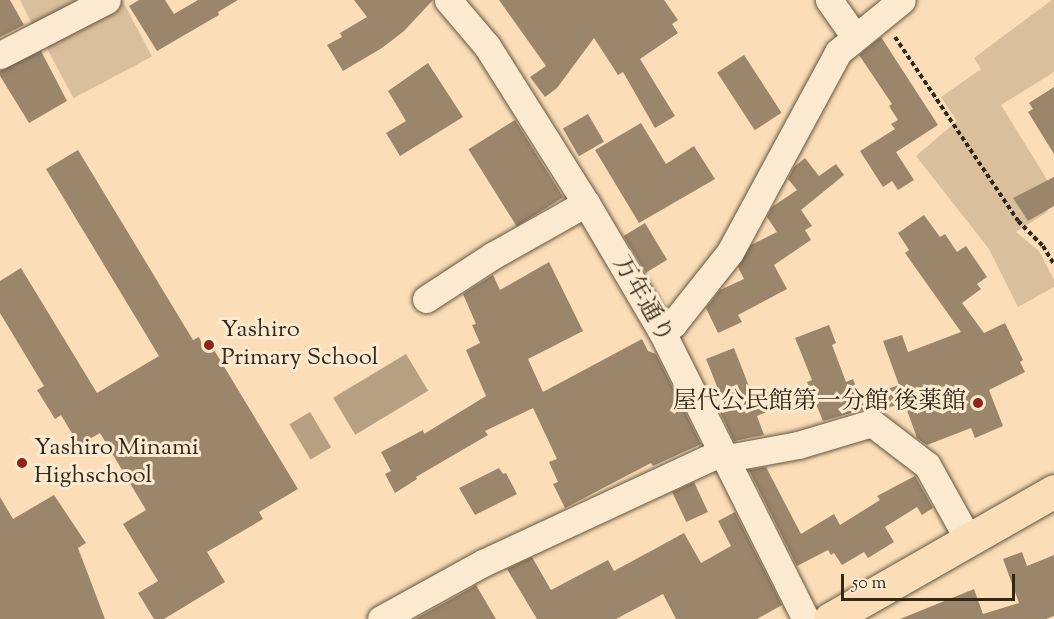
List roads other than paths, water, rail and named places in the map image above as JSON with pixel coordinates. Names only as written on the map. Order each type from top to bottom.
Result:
[{"type":"main road","points":[[830,619],[1054,491]]},
{"type":"street","points":[[0,55],[107,0]]},
{"type":"street","points":[[829,0],[855,37]]},
{"type":"street","points":[[662,332],[674,324],[730,252],[838,51],[902,0]]},
{"type":"street","name":"万年通り","points":[[453,1],[486,46],[586,203],[662,332],[806,619]]},
{"type":"street","points":[[426,299],[492,256],[586,203]]},
{"type":"street","points":[[381,619],[483,564],[591,511],[712,456],[733,458],[798,446],[872,423],[927,465],[968,539]]},
{"type":"place","name":"Yashiro Primary School","points":[[209,345]]},
{"type":"place","name":"屋代公民館第一分館 後薬館","points":[[978,403]]},
{"type":"place","name":"Yashiro Minami Highschool","points":[[22,463]]}]
